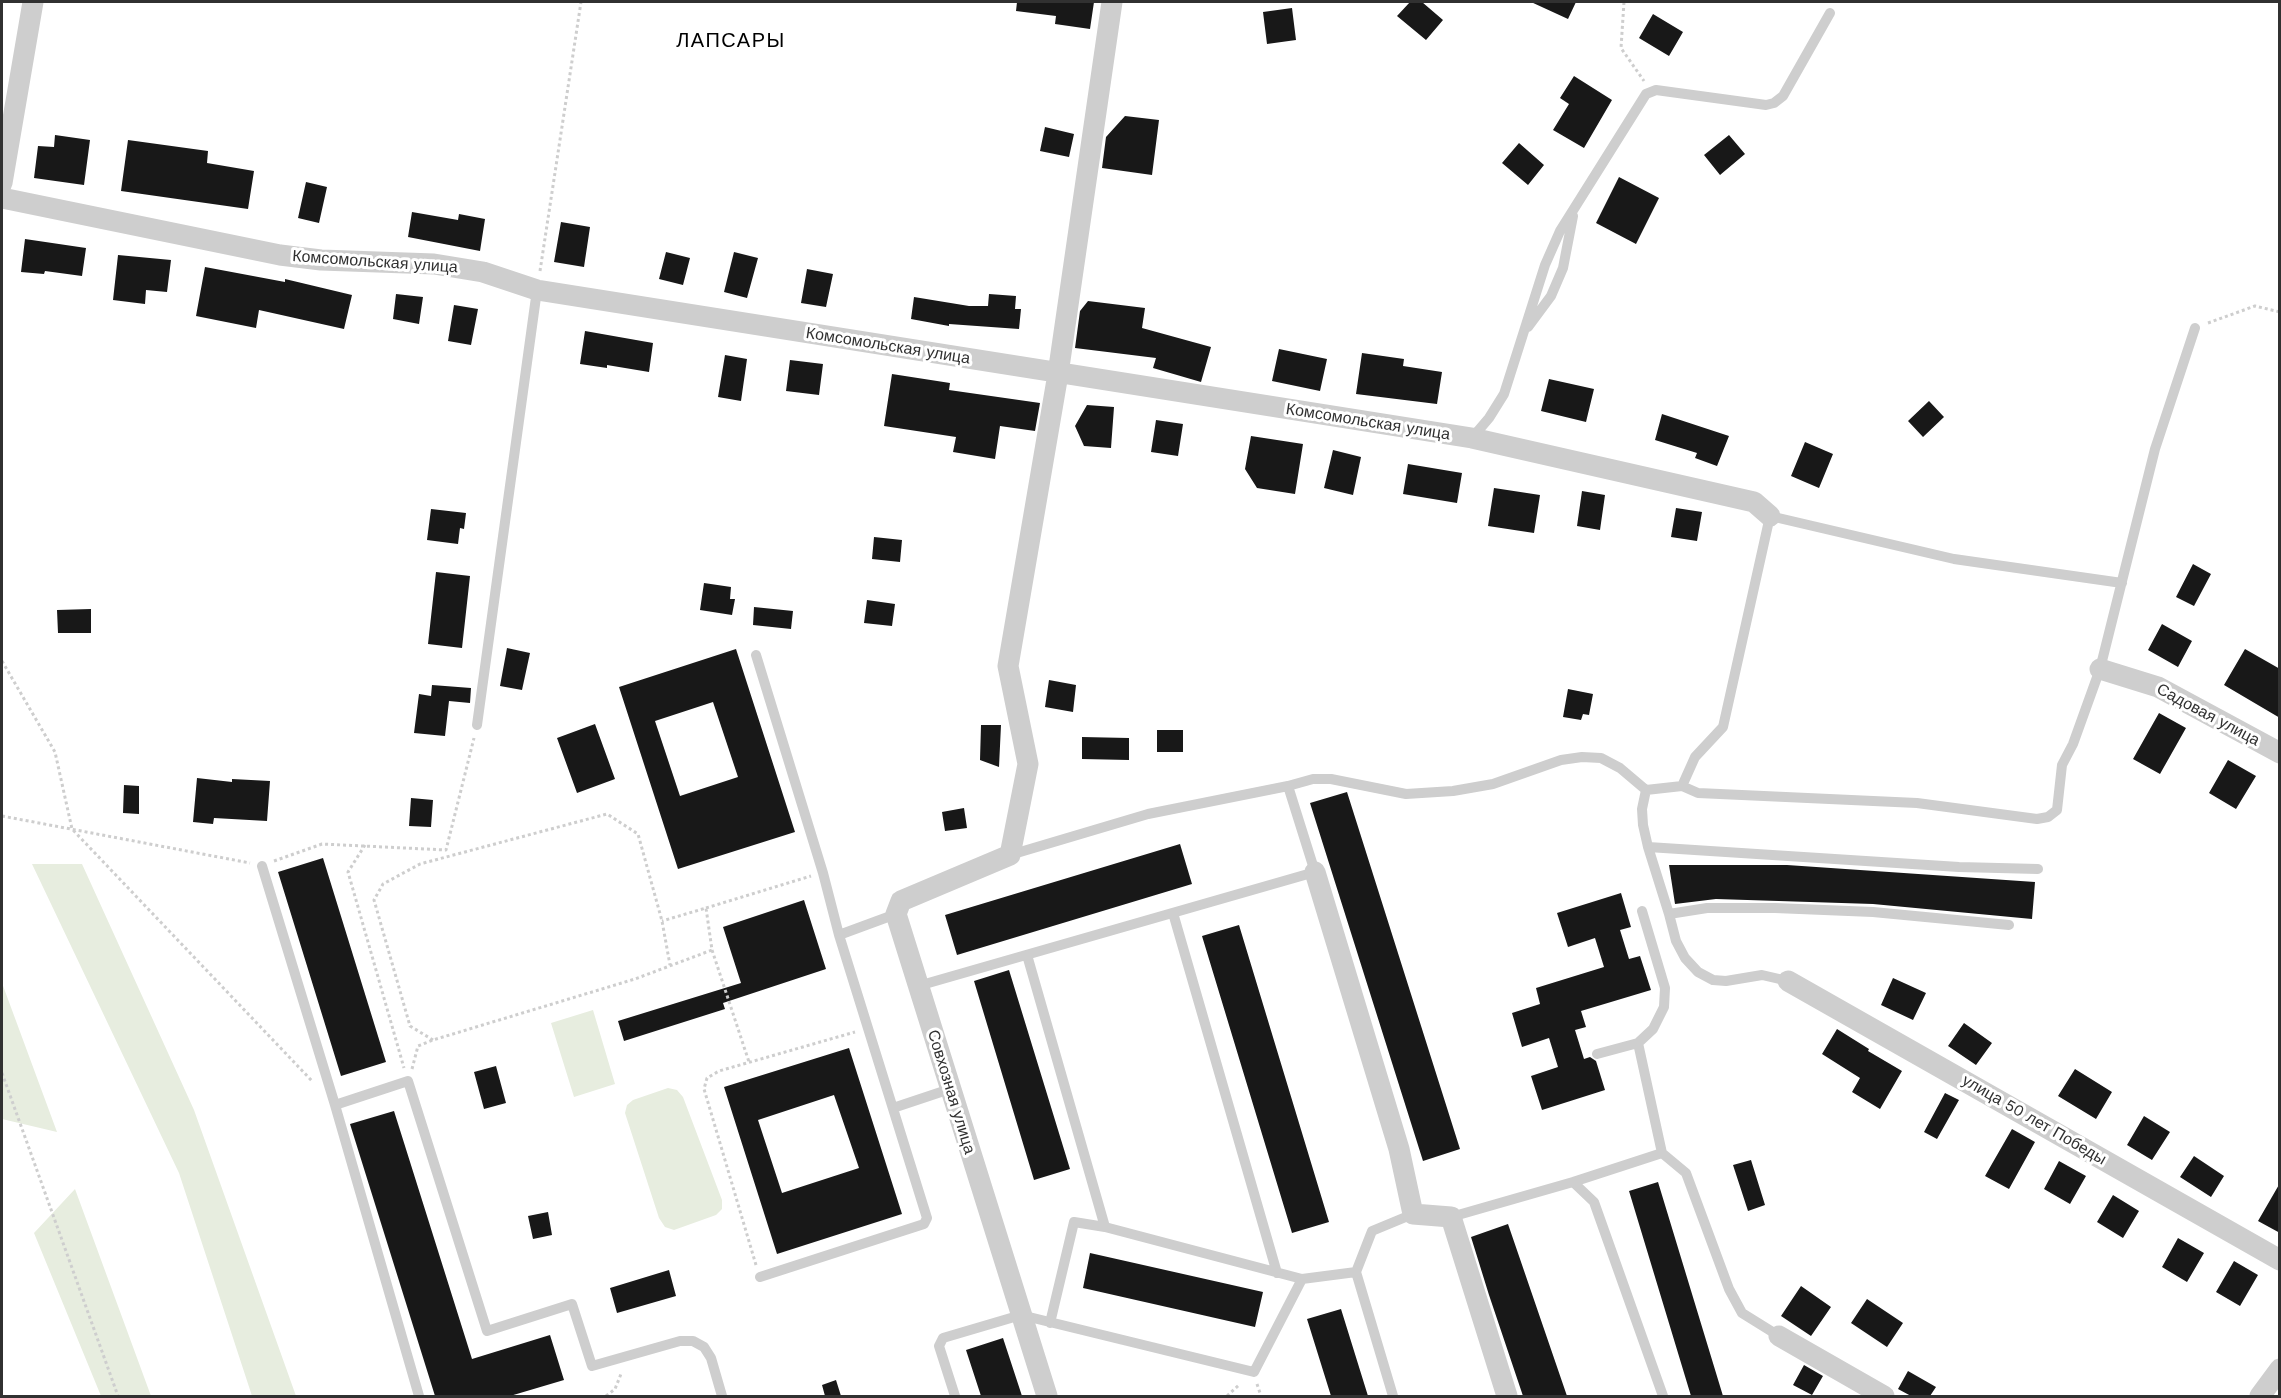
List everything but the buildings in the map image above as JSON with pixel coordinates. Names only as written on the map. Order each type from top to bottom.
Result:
[{"type":"street","points":[[2,183],[33,2]]},
{"type":"street","points":[[896,914],[901,900],[1010,855],[1028,764],[1008,666],[1058,374],[1112,2]]},
{"type":"street","name":"Комсомольская улица","points":[[2,198],[280,255],[321,260],[434,264],[483,272],[537,290],[1472,438],[1754,502],[1770,516]]},
{"type":"street","name":"Садовая улица","points":[[2100,669],[2158,687],[2280,753]]},
{"type":"street","points":[[1315,872],[1399,1149],[1413,1214],[1451,1216],[1508,1396]]},
{"type":"street","name":"Совхозная улица","points":[[896,914],[1047,1396]]},
{"type":"street","name":"улица 50 лет Победы","points":[[1788,981],[2280,1260]]},
{"type":"street","points":[[1779,1336],[1884,1396]]},
{"type":"street","points":[[2260,1396],[2280,1369]]},
{"type":"lane","points":[[1472,438],[1489,418],[1504,394],[1545,265],[1560,231],[1646,94],[1656,90],[1766,105],[1774,103],[1783,96],[1830,13]]},
{"type":"lane","points":[[1523,334],[1551,296],[1563,268],[1574,209]]},
{"type":"lane","points":[[477,725],[537,290]]},
{"type":"lane","points":[[1010,855],[1148,814],[1313,779],[1331,779],[1406,794],[1453,791],[1492,784],[1562,760],[1582,757],[1601,758],[1620,768],[1646,790],[1682,786],[1698,793],[1917,803],[2037,819],[2048,817],[2056,810],[2062,765],[2073,744],[2100,669],[2155,449],[2195,328]]},
{"type":"lane","points":[[1682,786],[1695,757],[1723,727],[1770,516],[1954,559],[2122,582]]},
{"type":"lane","points":[[756,656],[927,1218],[924,1224],[760,1277]]},
{"type":"lane","points":[[918,986],[1315,872],[1288,786]]},
{"type":"lane","points":[[1646,790],[1642,809],[1642,825],[1676,941],[1685,958],[1698,972],[1713,980],[1726,981],[1762,975],[1788,981]]},
{"type":"lane","points":[[1648,847],[1959,867],[2038,869]]},
{"type":"lane","points":[[262,866],[335,1106],[419,1396]]},
{"type":"lane","points":[[1669,914],[1707,908],[1775,908],[1872,912],[2009,925]]},
{"type":"lane","points":[[1597,1054],[1638,1043],[1653,1029],[1664,1007],[1665,988],[1642,911]]},
{"type":"lane","points":[[1173,913],[1277,1273]]},
{"type":"lane","points":[[839,934],[896,914]]},
{"type":"lane","points":[[1027,954],[1105,1227]]},
{"type":"lane","points":[[1638,1043],[1662,1153],[1686,1173],[1730,1289],[1742,1313],[1779,1336]]},
{"type":"lane","points":[[335,1106],[408,1082],[487,1331],[572,1304],[592,1366],[680,1341],[693,1341],[704,1347],[711,1358],[722,1396]]},
{"type":"lane","points":[[893,1107],[950,1089]]},
{"type":"lane","points":[[1451,1216],[1573,1182],[1662,1153]]},
{"type":"lane","points":[[1573,1182],[1594,1202],[1663,1396]]},
{"type":"lane","points":[[1393,1396],[1356,1272],[1372,1232],[1413,1214]]},
{"type":"lane","points":[[1050,1323],[1074,1222],[1105,1227],[1302,1279],[1356,1272]]},
{"type":"lane","points":[[955,1396],[939,1346],[943,1338],[1021,1316],[1254,1372],[1302,1279]]},
{"type":"path","points":[[537,290],[581,2]]},
{"type":"path","points":[[1624,2],[1621,48],[1644,81],[1646,94]]},
{"type":"path","points":[[2195,328],[2255,306],[2280,312]]},
{"type":"path","points":[[2,661],[55,752],[72,829],[335,1106]]},
{"type":"path","points":[[2,816],[262,866],[322,844],[446,850],[477,725]]},
{"type":"path","points":[[433,1040],[410,1026],[374,900],[383,884],[420,864],[607,814],[638,834],[662,921],[670,965]]},
{"type":"path","points":[[365,845],[348,872],[408,1082]]},
{"type":"path","points":[[662,921],[823,873]]},
{"type":"path","points":[[706,908],[712,950],[749,1062]]},
{"type":"path","points":[[408,1082],[418,1046],[634,979],[712,950]]},
{"type":"path","points":[[760,1277],[704,1089],[707,1078],[719,1071],[868,1028]]},
{"type":"path","points":[[2,1073],[118,1396]]},
{"type":"path","points":[[606,1396],[615,1389],[626,1356]]},
{"type":"shaded area","points":[[32,864],[82,864],[194,1110],[296,1396],[252,1396],[179,1173]]},
{"type":"shaded area","points":[[2,983],[57,1132],[2,1119]]},
{"type":"shaded area","points":[[593,1010],[615,1084],[574,1097],[551,1023]]},
{"type":"shaded area","points":[[668,1088],[677,1090],[683,1097],[722,1200],[722,1209],[716,1215],[674,1230],[665,1227],[659,1218],[625,1113],[627,1105],[633,1100]]},
{"type":"shaded area","points":[[75,1189],[151,1396],[101,1396],[34,1233]]},
{"type":"district","name":"ЛАПСАРЫ","points":[[731,41]]}]
